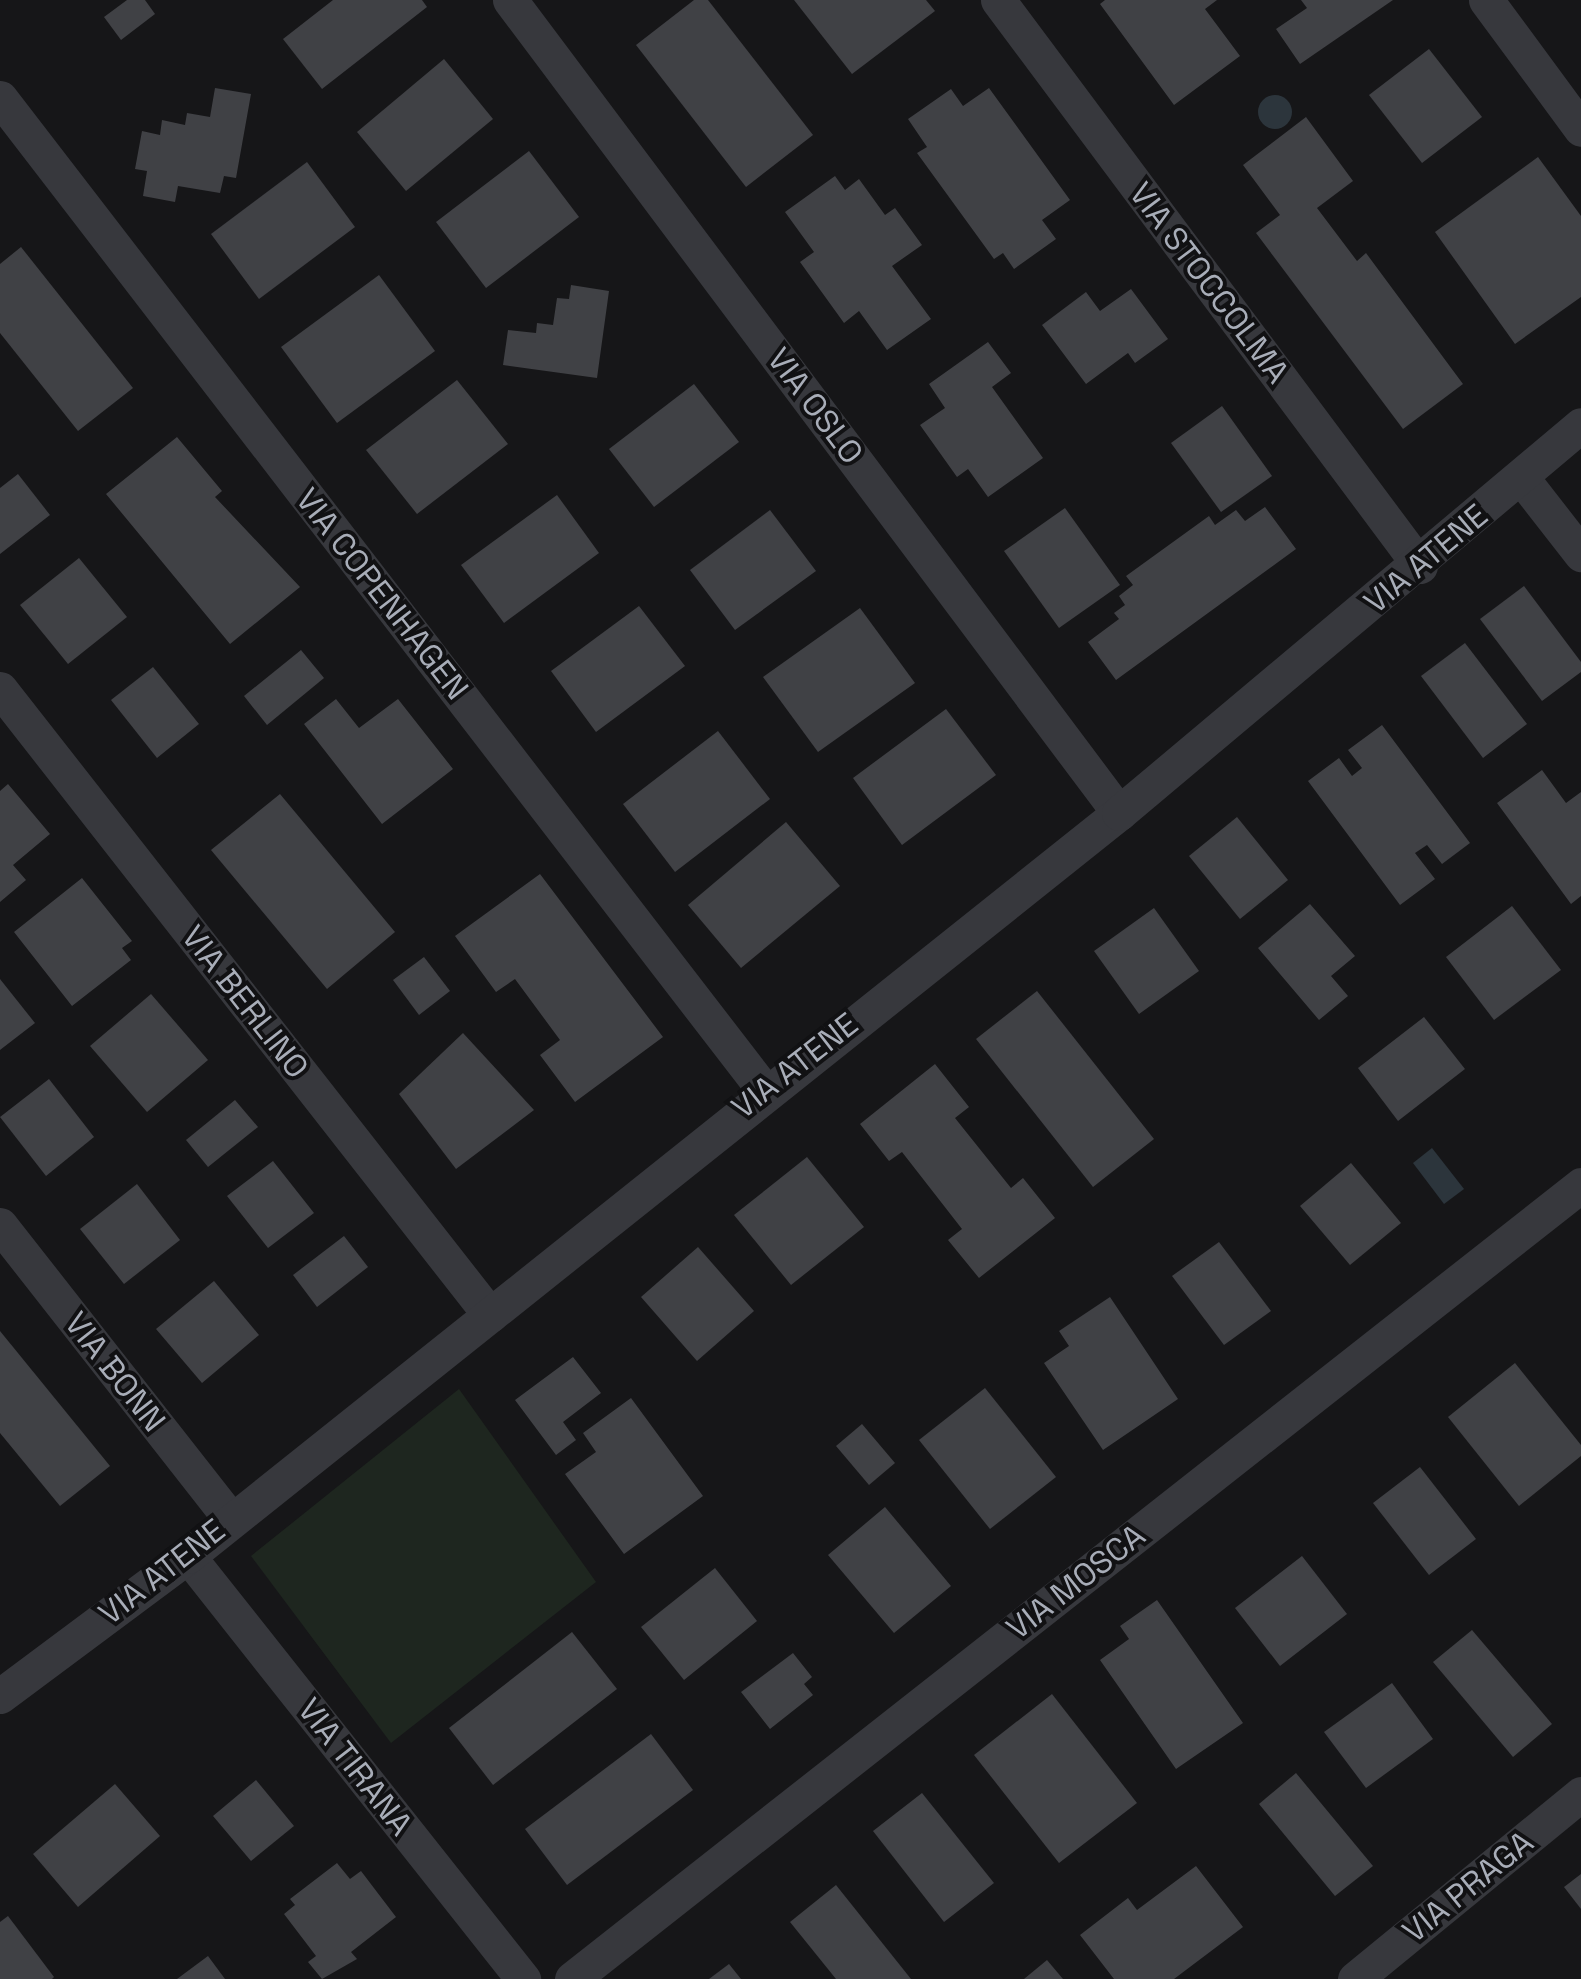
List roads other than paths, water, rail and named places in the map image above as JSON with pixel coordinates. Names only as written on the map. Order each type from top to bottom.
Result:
[{"type":"street","name":"VIA OSLO","points":[[510,0],[1119,813]]},
{"type":"street","name":"VIA STOCCOLMA","points":[[998,0],[1420,566]]},
{"type":"street","points":[[1486,0],[1581,129]]},
{"type":"street","name":"VIA COPENHAGEN","points":[[0,98],[764,1090]]},
{"type":"street","name":"VIA ATENE","points":[[0,1696],[188,1556],[230,1518],[490,1315],[764,1090],[1119,813],[1420,566],[1581,425]]},
{"type":"street","points":[[1521,477],[1581,554]]},
{"type":"street","name":"VIA BERLINO","points":[[0,689],[490,1315]]},
{"type":"street","name":"VIA MOSCA","points":[[572,1979],[1581,1185]]},
{"type":"street","name":"VIA BONN","points":[[0,1225],[230,1518]]},
{"type":"street","name":"VIA TIRANA","points":[[188,1556],[523,1979]]},
{"type":"street","name":"VIA PRAGA","points":[[1355,1979],[1581,1794]]}]
